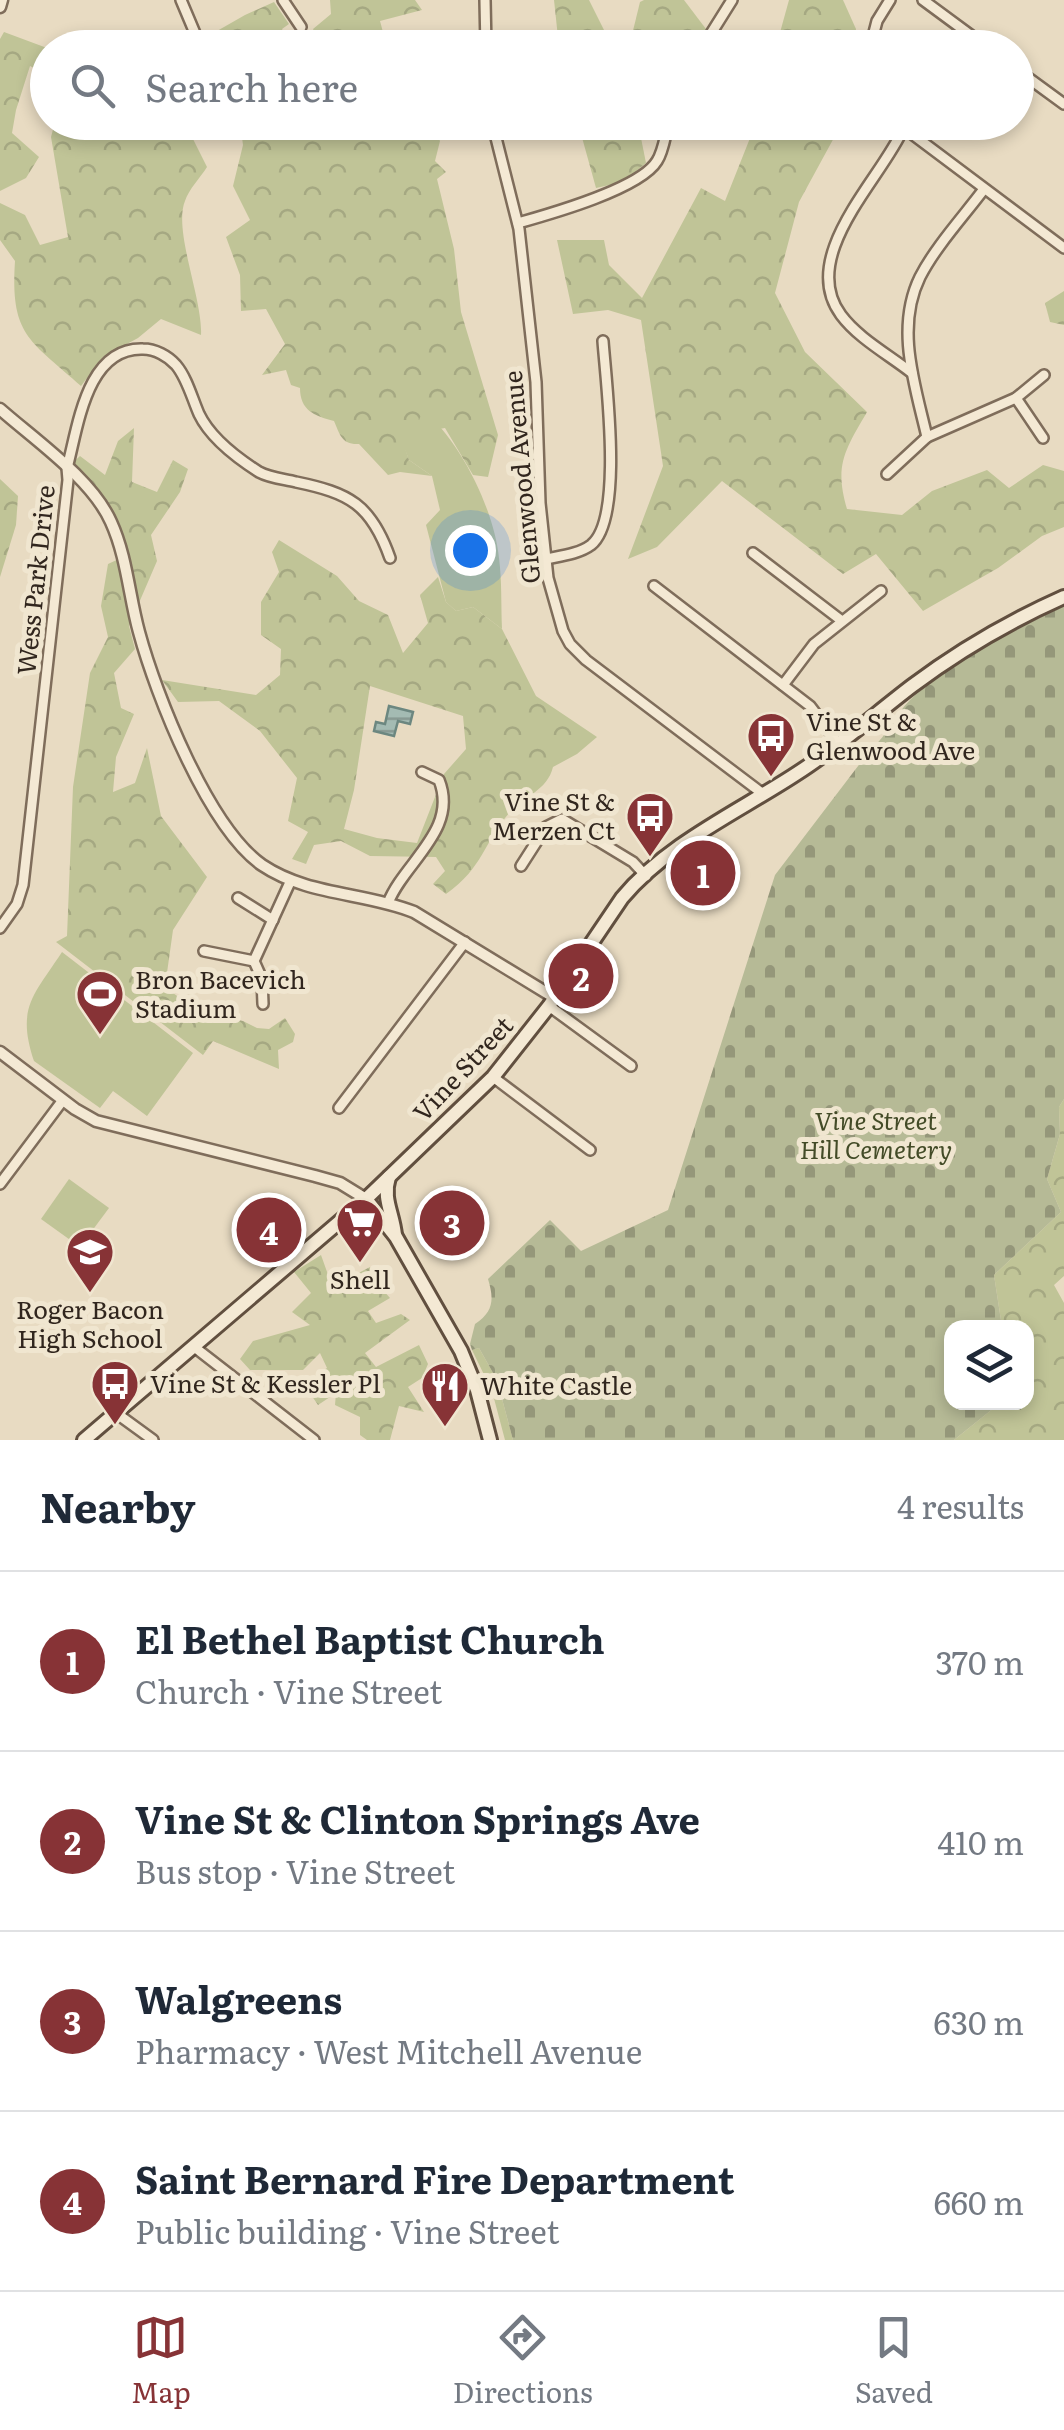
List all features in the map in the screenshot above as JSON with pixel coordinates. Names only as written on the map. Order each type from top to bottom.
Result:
[{"type":"main road","name":"Vine Street","points":[[84,1440],[366,1199],[493,1077],[552,1002],[622,898],[646,876],[679,848],[799,772],[972,644],[1022,615],[1064,597]]},
{"type":"main road","points":[[390,1176],[386,1201],[396,1237]]},
{"type":"main road","points":[[366,1199],[396,1237],[466,1360],[490,1440]]},
{"type":"street","points":[[0,7],[2,0]]},
{"type":"street","points":[[181,0],[194,30]]},
{"type":"street","points":[[283,0],[301,27]]},
{"type":"street","points":[[485,0],[486,30]]},
{"type":"street","points":[[713,30],[732,0]]},
{"type":"street","points":[[875,30],[890,0]]},
{"type":"street","points":[[923,0],[964,30]]},
{"type":"street","points":[[1034,82],[1064,104]]},
{"type":"street","name":"Glenwood Avenue","points":[[497,140],[518,223],[536,382],[540,503],[557,617],[576,651],[763,794]]},
{"type":"street","points":[[518,223],[581,204],[642,176],[660,155],[664,140]]},
{"type":"street","points":[[896,140],[844,222],[833,255],[830,285],[833,302],[844,320],[912,373]]},
{"type":"street","points":[[919,140],[1064,248]]},
{"type":"street","points":[[927,437],[912,373],[907,327],[914,292],[929,262],[984,189]]},
{"type":"street","points":[[546,558],[584,550],[602,529],[612,469],[603,341]]},
{"type":"street","name":"Wess Park Drive","points":[[0,927],[17,904],[23,885],[67,468],[86,396],[108,363],[124,352],[150,350],[168,358],[178,367],[201,418],[220,441],[260,472],[333,490],[348,498],[372,518],[390,558]]},
{"type":"street","points":[[887,474],[927,437],[1016,398],[1044,375]]},
{"type":"street","points":[[1016,398],[1043,438]]},
{"type":"street","points":[[0,409],[67,468],[110,519],[124,557],[152,678],[204,788],[240,843],[261,864],[291,880],[388,903],[428,920],[552,1002],[632,1066]]},
{"type":"street","points":[[754,553],[842,621]]},
{"type":"street","points":[[654,586],[810,706],[838,742]]},
{"type":"street","points":[[783,684],[814,644],[881,591]]},
{"type":"street","points":[[388,903],[440,822],[442,788],[439,780],[422,772]]},
{"type":"street","points":[[520,866],[546,826],[562,820],[633,862],[646,876]]},
{"type":"street","points":[[263,1004],[262,979],[254,961],[291,880]]},
{"type":"street","points":[[238,898],[273,920]]},
{"type":"street","points":[[339,1108],[465,942]]},
{"type":"street","points":[[204,951],[254,961]]},
{"type":"street","points":[[0,1052],[83,1114],[105,1124],[316,1176],[340,1183],[366,1199]]},
{"type":"street","points":[[493,1077],[590,1150]]},
{"type":"street","points":[[0,1184],[64,1100]]},
{"type":"street","points":[[194,1346],[314,1440]]},
{"type":"street","points":[[116,1413],[153,1440]]},
{"type":"green space","points":[[330,0],[415,0],[422,10],[380,21],[382,30],[313,30],[331,14]]},
{"type":"green space","points":[[554,0],[589,0],[604,30],[557,30]]},
{"type":"green space","points":[[684,0],[706,29],[633,30],[640,2]]},
{"type":"green space","points":[[789,0],[843,0],[856,29],[856,30],[781,30]]},
{"type":"green space","points":[[274,2],[289,24],[282,30],[219,30]]},
{"type":"green space","points":[[4,32],[30,42],[30,66],[12,133],[39,157],[26,178],[0,191],[0,39]]},
{"type":"green space","points":[[52,140],[194,140],[207,167],[187,197],[182,214],[201,335],[161,319],[138,338],[103,357],[81,386],[36,346],[20,321],[14,286],[15,261],[0,240],[0,203],[25,215],[40,245],[68,237]]},
{"type":"green space","points":[[242,140],[440,140],[435,161],[446,172],[437,179],[454,249],[461,312],[498,435],[488,477],[473,475],[445,428],[428,431],[422,412],[410,446],[405,448],[409,460],[432,476],[400,472],[388,475],[359,444],[342,438],[334,421],[305,407],[300,388],[291,385],[286,370],[262,375],[285,344],[266,309],[241,311],[240,275],[226,237],[250,220],[233,186]]},
{"type":"green space","points":[[583,140],[641,140],[646,163],[623,182],[596,188]]},
{"type":"green space","points":[[749,140],[833,140],[799,202],[775,293],[805,352],[867,412],[844,458],[842,481],[847,509],[902,515],[932,491],[987,470],[1009,488],[1043,465],[1064,471],[1064,527],[1042,536],[998,568],[923,611],[876,554],[843,574],[722,481],[657,547],[628,559],[663,466],[641,320],[608,310],[573,314],[557,240],[604,240],[609,265],[642,298],[701,188],[725,201]]},
{"type":"green space","points":[[1064,291],[1064,325],[1050,322],[1045,303]]},
{"type":"green space","points":[[422,409],[462,457],[490,518],[500,567],[502,629],[473,607],[456,611],[446,602],[426,525],[440,510],[432,476],[409,460],[404,447]]},
{"type":"green space","points":[[134,428],[132,482],[157,492],[173,460],[188,469],[180,492],[151,535],[157,561],[129,626],[135,649],[114,673],[121,708],[134,714],[116,757],[113,792],[135,783],[147,748],[161,816],[207,877],[173,930],[165,987],[196,1010],[257,1028],[269,1029],[285,1018],[295,1034],[293,1042],[278,1050],[279,1069],[213,1041],[203,1055],[56,942],[67,936],[73,787],[90,673],[108,637],[101,606],[108,564],[123,557],[111,519],[67,468],[80,456],[105,475],[118,441]]},
{"type":"green space","points":[[0,479],[18,496],[16,525],[0,577]]},
{"type":"green space","points":[[279,540],[337,576],[359,601],[388,615],[403,653],[428,623],[420,595],[438,577],[446,602],[456,611],[473,607],[502,629],[536,696],[597,737],[553,767],[541,787],[501,823],[468,874],[446,894],[433,884],[445,871],[436,857],[370,856],[341,841],[314,845],[306,864],[292,859],[308,832],[288,821],[297,778],[260,731],[219,701],[178,702],[162,680],[256,695],[280,675],[281,649],[261,635],[261,602],[279,572],[272,552]],"holes":[[[370,686],[463,716],[466,749],[444,774],[417,843],[344,829]]]},
{"type":"green space","name":"Vine Street Hill Cemetery","points":[[1064,606],[1064,1099],[1059,1107],[1060,1134],[1047,1179],[1061,1212],[994,1275],[1001,1320],[944,1320],[944,1410],[991,1410],[954,1440],[513,1440],[497,1380],[479,1348],[472,1350],[470,1344],[475,1324],[491,1304],[488,1279],[550,1220],[581,1251],[668,1210],[775,875],[910,700],[962,661]]},
{"type":"green space","name":"Bron Bacevich Stadium","points":[[62,952],[193,1053],[147,1116],[113,1091],[100,1108],[34,1061],[27,1027],[31,1002]]},
{"type":"green space","points":[[1064,1099],[1064,1276],[1054,1285],[1064,1303],[1064,1440],[954,1440],[991,1410],[1034,1410],[1034,1320],[1001,1320],[994,1275],[1061,1212],[1047,1179],[1060,1134],[1059,1107]]},
{"type":"green space","points":[[69,1179],[109,1208],[80,1247],[41,1219]]},
{"type":"green space","points":[[321,1255],[331,1283],[339,1283],[370,1267],[375,1274],[354,1290],[383,1290],[390,1298],[368,1311],[376,1323],[401,1314],[410,1320],[365,1353],[376,1367],[419,1345],[428,1364],[422,1378],[408,1387],[424,1412],[399,1406],[390,1440],[367,1440],[360,1435],[360,1417],[335,1405],[336,1393],[318,1405],[303,1383],[327,1368],[320,1353],[303,1370],[250,1370],[240,1359],[253,1341],[310,1325],[292,1312],[311,1293],[294,1272]]},
{"type":"green space","points":[[479,1348],[497,1380],[513,1440],[505,1440],[492,1391],[472,1350]]},
{"type":"water","points":[[389,706],[413,712],[410,724],[398,721],[394,736],[374,731],[376,722],[385,724]]},
{"type":"place","name":"Vine St & Glenwood Ave","points":[[771,778]]},
{"type":"place","name":"Vine St & Merzen Ct","points":[[650,858]]},
{"type":"place","name":"El Bethel Baptist Church","points":[[703,873]]},
{"type":"place","name":"Vine St & Clinton Springs Ave","points":[[581,976]]},
{"type":"place","name":"Bron Bacevich Stadium","points":[[100,1036]]},
{"type":"place","name":"Walgreens","points":[[452,1223]]},
{"type":"place","name":"Saint Bernard Fire Department","points":[[269,1230]]},
{"type":"place","name":"Shell","points":[[360,1264]]},
{"type":"place","name":"Roger Bacon High School","points":[[90,1294]]},
{"type":"place","name":"Vine St & Kessler Pl","points":[[115,1426]]},
{"type":"place","name":"White Castle","points":[[445,1428]]}]
